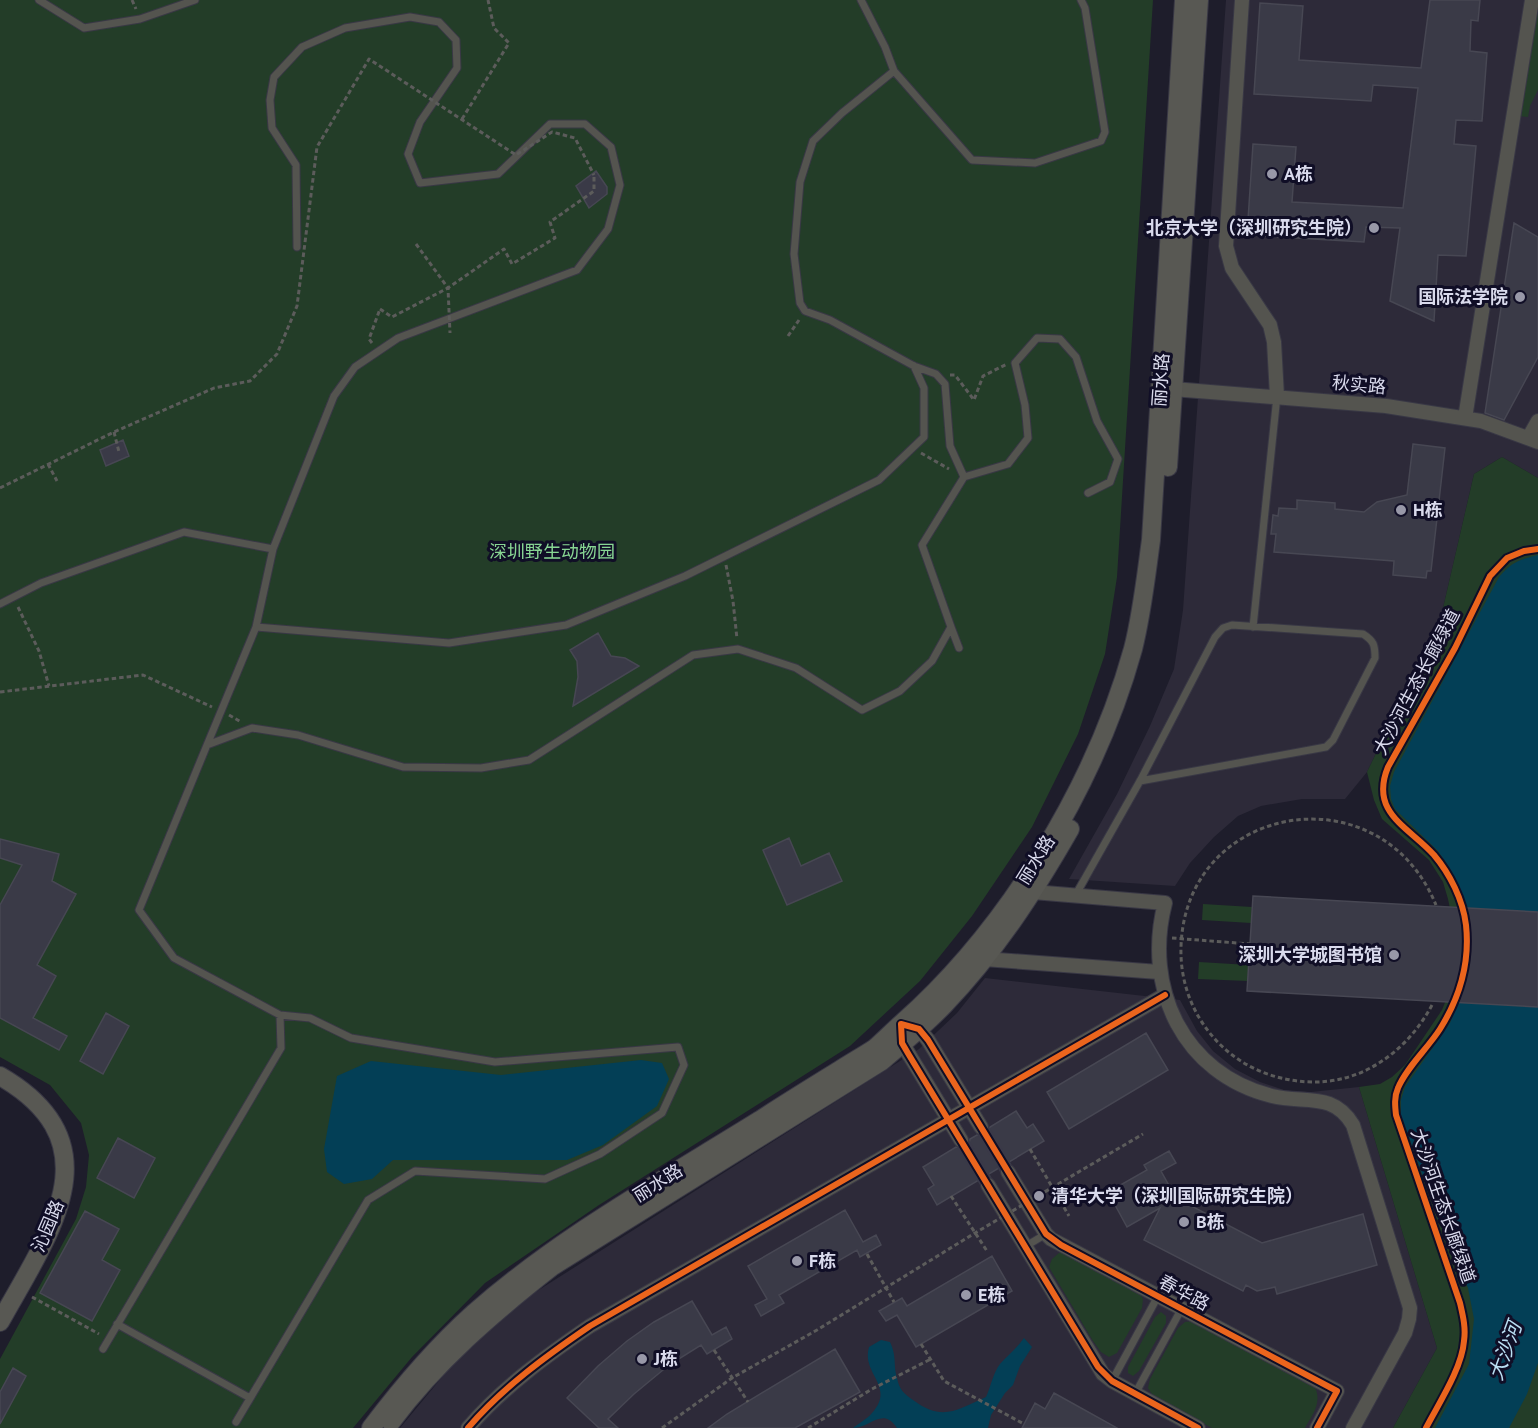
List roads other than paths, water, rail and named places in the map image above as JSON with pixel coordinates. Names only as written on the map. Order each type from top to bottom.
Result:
[{"type":"main road","name":"丽水路","points":[[386,1428],[417,1389],[472,1332],[553,1266],[882,1061],[902,1043],[910,1026],[1006,907],[1063,817],[1087,770],[1113,708],[1133,649],[1144,593],[1151,540],[1184,0]]},
{"type":"main road","name":"丽水路","points":[[371,1428],[401,1388],[434,1351],[516,1278],[588,1227],[942,1008],[984,959],[1033,892],[1076,817],[1124,713],[1145,650],[1157,592],[1163,539],[1199,0]]},
{"type":"main road","name":"沁园路","points":[[0,1076],[31,1096],[52,1122],[63,1148],[65,1171],[61,1201],[50,1231],[0,1322]]},
{"type":"street","points":[[1242,0],[1226,246],[1232,268],[1270,325],[1274,342],[1277,396]]},
{"type":"street","points":[[1465,418],[1532,0]]},
{"type":"street","name":"秋实路","points":[[1173,389],[1386,406],[1480,421],[1533,439]]},
{"type":"street","points":[[1533,439],[1538,421]]},
{"type":"street","points":[[1033,892],[1165,903],[1158,937],[1159,972],[1171,1011],[1188,1041],[1199,1054],[1241,1085],[1270,1096],[1329,1102],[1342,1110],[1353,1125],[1410,1308],[1405,1333],[1353,1428]]},
{"type":"street","points":[[984,959],[1159,972]]},
{"type":"street","points":[[468,1428],[515,1382],[554,1350],[590,1326],[1165,995]]},
{"type":"street","points":[[910,1026],[928,1040],[981,1127]]},
{"type":"street","points":[[902,1043],[961,1140]]},
{"type":"street","name":"春华路","points":[[1008,1172],[1046,1234],[1061,1245],[1337,1391],[1317,1428]]},
{"type":"street","points":[[988,1185],[1098,1367],[1112,1382],[1198,1428]]},
{"type":"lane","points":[[39,0],[84,28],[140,19],[195,0]]},
{"type":"lane","points":[[861,0],[885,47],[894,71],[942,123],[972,160],[1035,163],[1101,141],[1105,132],[1085,8],[1081,0]]},
{"type":"lane","points":[[236,1422],[368,1200],[416,1172],[545,1179],[600,1154],[662,1113],[684,1065],[678,1047],[495,1062],[351,1038],[310,1018],[280,1015],[174,958],[139,910],[256,627],[273,549],[334,396],[355,367],[398,338],[578,270],[608,229],[620,185],[611,147],[585,124],[550,124],[498,174],[420,183],[408,154],[420,122],[457,68],[456,40],[439,22],[410,17],[345,28],[302,47],[274,77],[270,99],[272,128],[296,165],[297,247]]},
{"type":"lane","points":[[894,71],[813,141],[800,182],[794,254],[800,303],[805,311],[830,320],[914,366],[936,374],[945,384],[950,446],[964,477]]},
{"type":"lane","points":[[959,648],[922,545],[964,477],[1008,464],[1028,438],[1025,405],[1015,363],[1037,338],[1060,339],[1076,357],[1097,421],[1118,459],[1110,482],[1089,493]]},
{"type":"lane","points":[[256,627],[449,643],[566,625],[685,576],[879,480],[924,437],[924,388],[914,366]]},
{"type":"lane","points":[[1253,627],[1277,396]]},
{"type":"lane","points":[[0,604],[41,583],[184,532],[273,549]]},
{"type":"lane","points":[[1075,896],[1140,781],[1215,637],[1223,628],[1232,625],[1363,634],[1372,640],[1375,646],[1375,658],[1333,740],[1326,747],[1140,781]]},
{"type":"lane","points":[[207,745],[252,728],[298,735],[403,767],[481,768],[529,760],[693,655],[738,649],[796,668],[862,710],[900,691],[932,661],[951,627]]},
{"type":"lane","points":[[103,1349],[281,1048],[280,1015]]},
{"type":"lane","points":[[1026,1246],[1046,1234]]},
{"type":"lane","points":[[1112,1382],[1158,1296]]},
{"type":"lane","points":[[1135,1394],[1182,1308]]},
{"type":"lane","points":[[117,1323],[250,1398]]},
{"type":"water","name":"大沙河","points":[[1538,555],[1538,1363],[1527,1394],[1509,1428],[1435,1428],[1469,1364],[1474,1319],[1468,1288],[1437,1216],[1401,1115],[1401,1100],[1405,1087],[1450,1023],[1466,982],[1468,912],[1453,874],[1445,861],[1437,850],[1395,809],[1390,786],[1394,772],[1499,577],[1516,562]]},
{"type":"water","points":[[641,1060],[662,1063],[669,1079],[657,1106],[603,1145],[567,1160],[393,1160],[372,1179],[344,1184],[327,1172],[324,1149],[337,1076],[371,1061],[501,1075]]},
{"type":"water","points":[[1024,1338],[1032,1347],[1020,1366],[1013,1385],[991,1415],[988,1428],[897,1428],[892,1422],[881,1418],[853,1428],[870,1415],[881,1395],[869,1365],[868,1356],[869,1347],[881,1340],[890,1342],[902,1391],[924,1407],[933,1411],[949,1412],[986,1397],[1000,1364]]},
{"type":"tunnel","points":[[981,1127],[1008,1172]]},
{"type":"tunnel","points":[[961,1140],[988,1185]]},
{"type":"place","name":"A栋","points":[[1272,174]]},
{"type":"place","name":"北京大学（深圳研究生院）","points":[[1374,228]]},
{"type":"place","name":"国际法学院","points":[[1520,297]]},
{"type":"place","name":"H栋","points":[[1401,510]]},
{"type":"place","name":"深圳大学城图书馆","points":[[1394,955]]},
{"type":"place","name":"清华大学（深圳国际研究生院）","points":[[1039,1196]]},
{"type":"place","name":"B栋","points":[[1184,1222]]},
{"type":"place","name":"F栋","points":[[797,1261]]},
{"type":"place","name":"E栋","points":[[966,1295]]},
{"type":"place","name":"J栋","points":[[642,1359]]},
{"type":"park label","name":"深圳野生动物园","points":[[552,552]]}]
